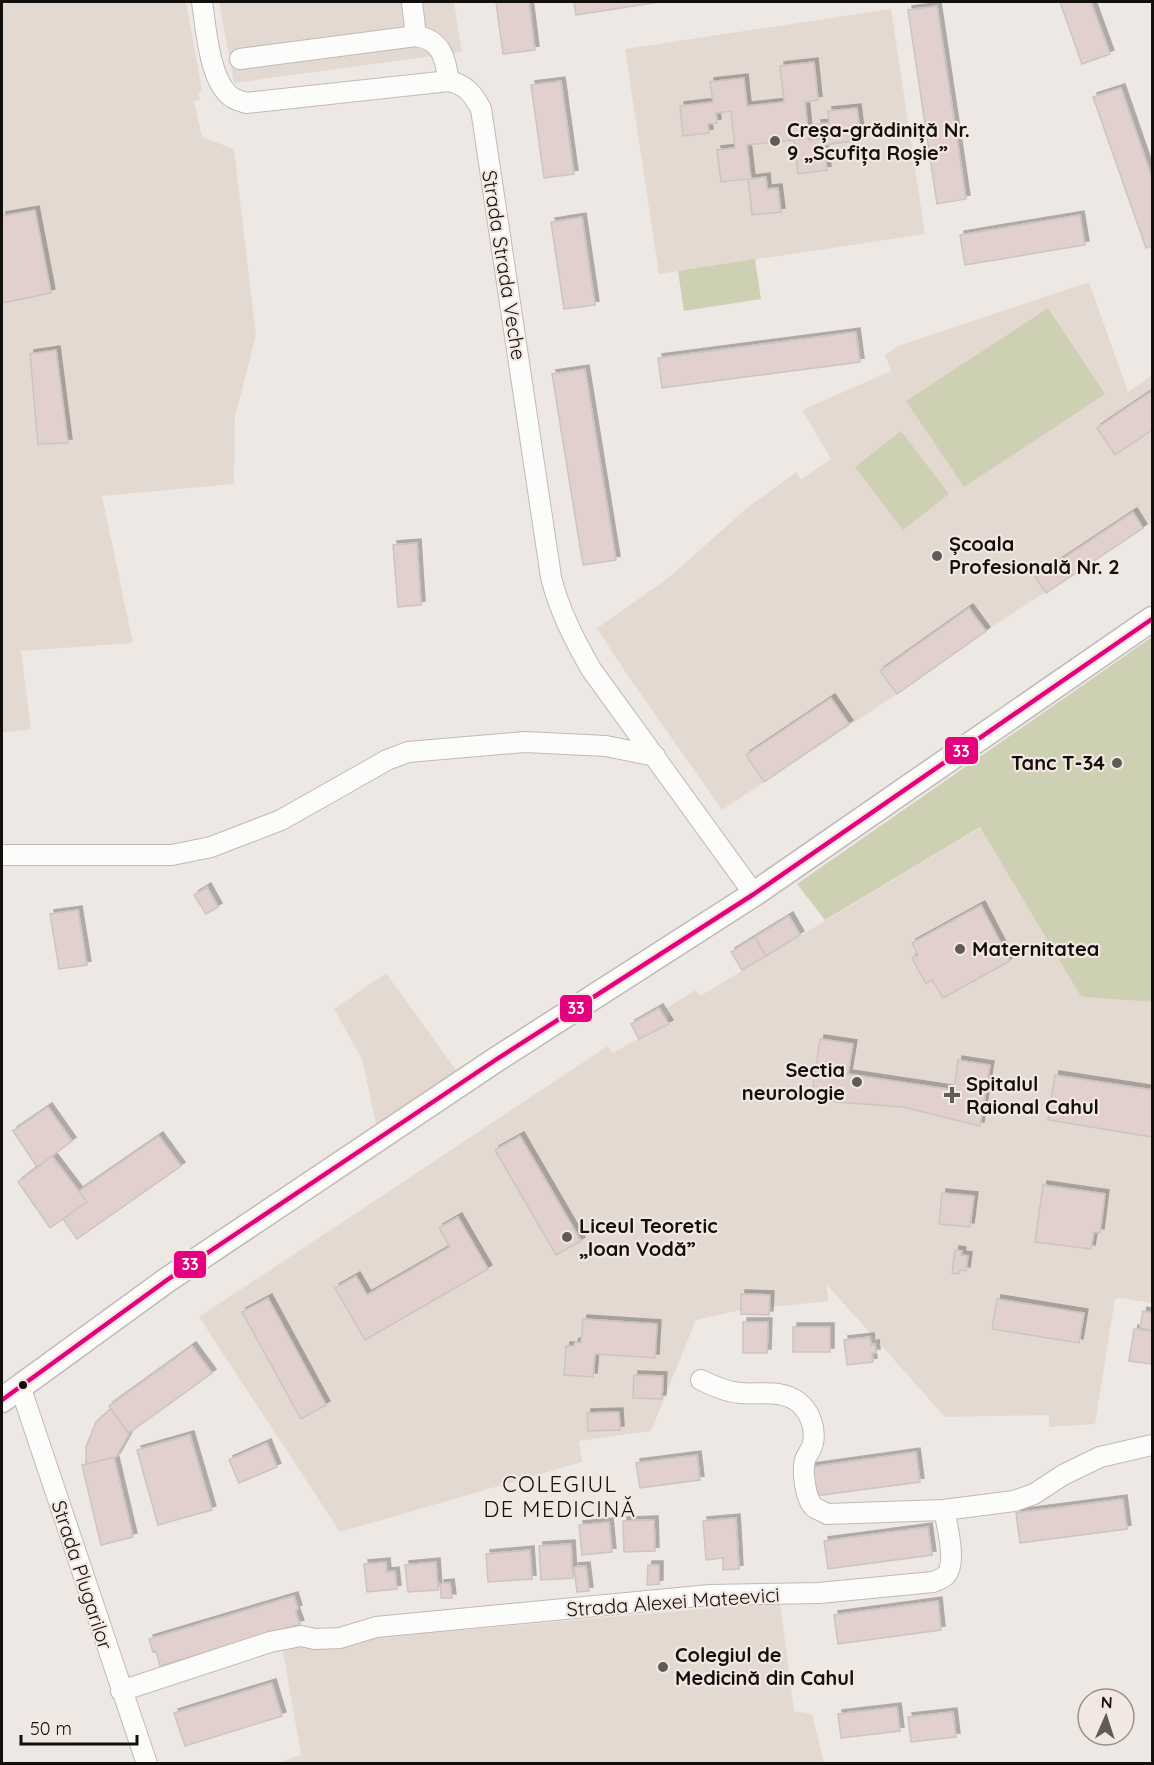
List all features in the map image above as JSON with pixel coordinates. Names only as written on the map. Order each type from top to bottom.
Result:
[{"type":"main road","points":[[11,1393],[167,1280],[565,1014],[754,894],[1152,619]]},
{"type":"street","points":[[202,2],[211,57],[219,82],[231,97],[246,103],[449,81],[445,59],[438,48],[429,38],[416,36],[240,59]]},
{"type":"street","points":[[412,2],[416,36]]},
{"type":"street","name":"Strada Strada Veche","points":[[449,81],[460,83],[473,94],[481,109],[556,598],[572,635],[591,669],[754,894]]},
{"type":"street","points":[[2,855],[172,855],[211,847],[281,820],[387,760],[408,752],[525,742],[606,747],[655,756]]},
{"type":"street","points":[[701,1380],[715,1387],[739,1393],[777,1393],[790,1396],[801,1404],[812,1419],[814,1444],[806,1458],[803,1475],[813,1507],[827,1514],[944,1510],[1014,1501],[1034,1494],[1063,1475],[1100,1456],[1152,1444]]},
{"type":"street","name":"Strada Plugarilor","points":[[11,1393],[147,1764]]},
{"type":"street","name":"Strada Alexei Mateevici","points":[[121,1691],[270,1642],[301,1636],[340,1638],[376,1627],[710,1595],[819,1593],[933,1582],[945,1577],[950,1567],[944,1510]]},
{"type":"shaded area","points":[[2,2],[186,2],[202,91],[198,92],[200,100],[194,101],[202,137],[234,149],[256,335],[235,417],[234,484],[102,496],[133,643],[21,651],[31,729],[2,733]]},
{"type":"shaded area","points":[[219,2],[454,2],[462,52],[234,83]]},
{"type":"shaded area","name":"Creșa-grădiniță Nr. 9 „Scufița Roșie”","points":[[891,9],[925,234],[659,274],[625,49]]},
{"type":"shaded area","name":"Școala Profesională Nr. 2","points":[[1089,282],[1128,392],[1152,375],[1152,522],[986,631],[897,694],[722,810],[597,628],[667,579],[747,508],[796,472],[801,479],[831,459],[802,410],[891,371],[885,355],[898,346]]},
{"type":"shaded area","points":[[981,827],[1080,995],[1152,1002],[1152,1303],[1115,1299],[1095,1424],[1049,1427],[1049,1415],[945,1417],[827,1285],[828,1301],[737,1311],[696,1320],[651,1431],[579,1441],[582,1462],[340,1532],[199,1317],[608,1046],[613,1053],[652,1030],[651,1028],[670,1016],[666,1008],[696,990],[700,996]]},
{"type":"shaded area","points":[[386,973],[459,1074],[377,1128],[362,1059],[334,1009]]},
{"type":"shaded area","points":[[780,1602],[794,1711],[812,1714],[824,1763],[273,1764],[301,1755],[282,1646]]},
{"type":"green space","points":[[755,259],[761,299],[684,311],[678,271]]},
{"type":"green space","points":[[1048,308],[1105,394],[964,487],[906,401]]},
{"type":"green space","points":[[901,431],[949,494],[903,530],[855,467]]},
{"type":"green space","points":[[1152,637],[1152,1002],[1080,995],[980,827],[825,920],[797,884]]},
{"type":"building","points":[[496,2],[529,2],[535,50],[503,54]]},
{"type":"building","points":[[574,2],[660,2],[576,15]]},
{"type":"building","points":[[1060,2],[1091,2],[1110,54],[1082,64]]},
{"type":"building","points":[[937,6],[966,199],[937,204],[908,10]]},
{"type":"building","points":[[814,62],[818,100],[805,102],[809,140],[819,139],[817,124],[829,123],[828,111],[857,108],[861,140],[824,145],[827,170],[798,174],[794,140],[747,145],[751,179],[766,177],[767,189],[778,188],[781,212],[752,215],[748,179],[721,182],[717,150],[735,148],[731,111],[716,113],[717,123],[708,124],[709,133],[683,136],[680,106],[713,102],[710,82],[744,78],[747,106],[784,102],[780,66]]},
{"type":"building","points":[[561,81],[574,174],[544,178],[531,85]]},
{"type":"building","points":[[1121,88],[1152,178],[1152,246],[1146,248],[1093,97]]},
{"type":"building","points":[[35,210],[51,293],[2,303],[2,216]]},
{"type":"building","points":[[1080,215],[1085,245],[965,265],[960,235]]},
{"type":"building","points":[[582,217],[595,305],[564,309],[551,222]]},
{"type":"building","points":[[856,332],[860,362],[662,388],[658,358]]},
{"type":"building","points":[[56,350],[68,443],[38,444],[30,354]]},
{"type":"building","points":[[585,369],[616,560],[583,565],[552,374]]},
{"type":"building","points":[[1152,391],[1152,430],[1115,455],[1097,428]]},
{"type":"building","points":[[1133,512],[1143,528],[1046,593],[1035,577]]},
{"type":"building","points":[[417,543],[421,605],[398,607],[393,545]]},
{"type":"building","points":[[969,608],[986,631],[897,694],[880,671]]},
{"type":"building","points":[[831,698],[849,724],[764,782],[746,755]]},
{"type":"building","points":[[207,887],[218,907],[206,914],[194,895]]},
{"type":"building","name":"Maternitatea","points":[[981,905],[1010,961],[943,998],[932,980],[926,984],[912,958],[918,955],[912,943]]},
{"type":"building","points":[[78,910],[87,965],[59,969],[50,914]]},
{"type":"building","points":[[789,916],[800,935],[766,956],[755,937]]},
{"type":"building","points":[[755,937],[766,956],[742,970],[731,952]]},
{"type":"building","points":[[659,1008],[669,1024],[639,1039],[631,1024]]},
{"type":"building","name":"Sectia neurologie","points":[[820,1039],[853,1044],[848,1074],[954,1090],[958,1060],[990,1065],[980,1126],[903,1107],[811,1100]]},
{"type":"building","points":[[1055,1075],[1152,1090],[1152,1137],[1048,1120]]},
{"type":"building","points":[[48,1107],[72,1141],[37,1167],[13,1131]]},
{"type":"building","points":[[159,1136],[181,1166],[77,1239],[63,1219],[87,1202],[79,1191]]},
{"type":"building","points":[[520,1136],[581,1241],[556,1255],[495,1150]]},
{"type":"building","points":[[52,1156],[87,1202],[50,1228],[18,1182]]},
{"type":"building","points":[[1043,1185],[1105,1194],[1100,1233],[1094,1232],[1091,1249],[1035,1242]]},
{"type":"building","points":[[942,1193],[974,1196],[970,1227],[939,1224]]},
{"type":"building","points":[[458,1217],[488,1269],[365,1340],[335,1288],[356,1276],[367,1295],[450,1247],[439,1228]]},
{"type":"building","points":[[955,1250],[962,1251],[961,1255],[968,1256],[966,1271],[960,1270],[959,1274],[952,1273]]},
{"type":"building","points":[[741,1294],[770,1295],[769,1315],[741,1314]]},
{"type":"building","points":[[268,1298],[326,1405],[301,1419],[242,1312]]},
{"type":"building","points":[[997,1299],[1084,1313],[1079,1343],[992,1329]]},
{"type":"building","points":[[1143,1311],[1152,1313],[1152,1330],[1140,1328]]},
{"type":"building","points":[[583,1319],[657,1324],[655,1358],[595,1354],[593,1377],[564,1375],[566,1346],[574,1346],[575,1342],[581,1343]]},
{"type":"building","points":[[743,1322],[768,1322],[767,1353],[743,1353]]},
{"type":"building","points":[[793,1327],[830,1327],[830,1352],[793,1352]]},
{"type":"building","points":[[1134,1329],[1152,1331],[1152,1364],[1129,1361]]},
{"type":"building","points":[[870,1337],[871,1345],[875,1344],[876,1353],[872,1353],[873,1362],[847,1365],[844,1340]]},
{"type":"building","points":[[192,1346],[212,1373],[129,1433],[109,1406]]},
{"type":"building","points":[[634,1375],[663,1376],[662,1399],[633,1398]]},
{"type":"building","points":[[111,1409],[129,1434],[116,1457],[86,1464],[86,1447],[96,1422]]},
{"type":"building","points":[[619,1412],[620,1430],[588,1431],[587,1413]]},
{"type":"building","points":[[190,1435],[212,1510],[158,1525],[137,1450]]},
{"type":"building","points":[[267,1443],[277,1467],[239,1483],[229,1460]]},
{"type":"building","points":[[916,1452],[920,1482],[815,1496],[811,1467]]},
{"type":"building","points":[[697,1455],[700,1480],[640,1488],[636,1463]]},
{"type":"building","points":[[114,1457],[133,1537],[101,1545],[82,1465]]},
{"type":"building","points":[[1123,1499],[1127,1529],[1020,1543],[1016,1513]]},
{"type":"building","points":[[736,1518],[739,1569],[723,1570],[723,1558],[706,1560],[703,1521]]},
{"type":"building","points":[[654,1520],[655,1551],[624,1552],[623,1521]]},
{"type":"building","points":[[609,1522],[612,1552],[582,1555],[579,1525]]},
{"type":"building","points":[[928,1527],[932,1555],[828,1569],[824,1541]]},
{"type":"building","points":[[571,1544],[573,1578],[541,1580],[539,1546]]},
{"type":"building","points":[[530,1550],[532,1579],[488,1582],[486,1554]]},
{"type":"building","points":[[386,1562],[387,1572],[395,1571],[397,1589],[367,1592],[364,1564]]},
{"type":"building","points":[[436,1562],[438,1590],[408,1592],[405,1565]]},
{"type":"building","points":[[648,1565],[659,1565],[659,1584],[647,1585]]},
{"type":"building","points":[[586,1566],[589,1591],[577,1592],[574,1567]]},
{"type":"building","points":[[450,1583],[452,1598],[441,1598],[440,1584]]},
{"type":"building","points":[[294,1596],[298,1609],[295,1610],[300,1624],[160,1666],[156,1651],[153,1652],[149,1639]]},
{"type":"building","points":[[938,1601],[941,1630],[838,1644],[834,1615]]},
{"type":"building","points":[[272,1683],[282,1716],[185,1746],[174,1713]]},
{"type":"building","points":[[897,1707],[900,1731],[841,1738],[838,1714]]},
{"type":"building","points":[[953,1712],[956,1737],[911,1742],[908,1717]]},
{"type":"transit line","name":"33","points":[[2,1400],[167,1280],[497,1059],[754,894],[1152,619]]},
{"type":"place","name":"Creșa-grădiniță Nr. 9 „Scufița Roșie”","points":[[775,141]]},
{"type":"place","name":"Școala Profesională Nr. 2","points":[[937,556]]},
{"type":"place","name":"Tanc T-34","points":[[1117,763]]},
{"type":"place","name":"Maternitatea","points":[[960,949]]},
{"type":"place","name":"Sectia neurologie","points":[[857,1082]]},
{"type":"place","name":"Spitalul Raional Cahul","points":[[952,1095]]},
{"type":"place","name":"Liceul Teoretic „Ioan Vodă”","points":[[567,1237]]},
{"type":"place","name":"Colegiul de Medicină din Cahul","points":[[663,1667]]},
{"type":"district","name":"COLEGIUL DE MEDICINĂ","points":[[560,1496]]}]
